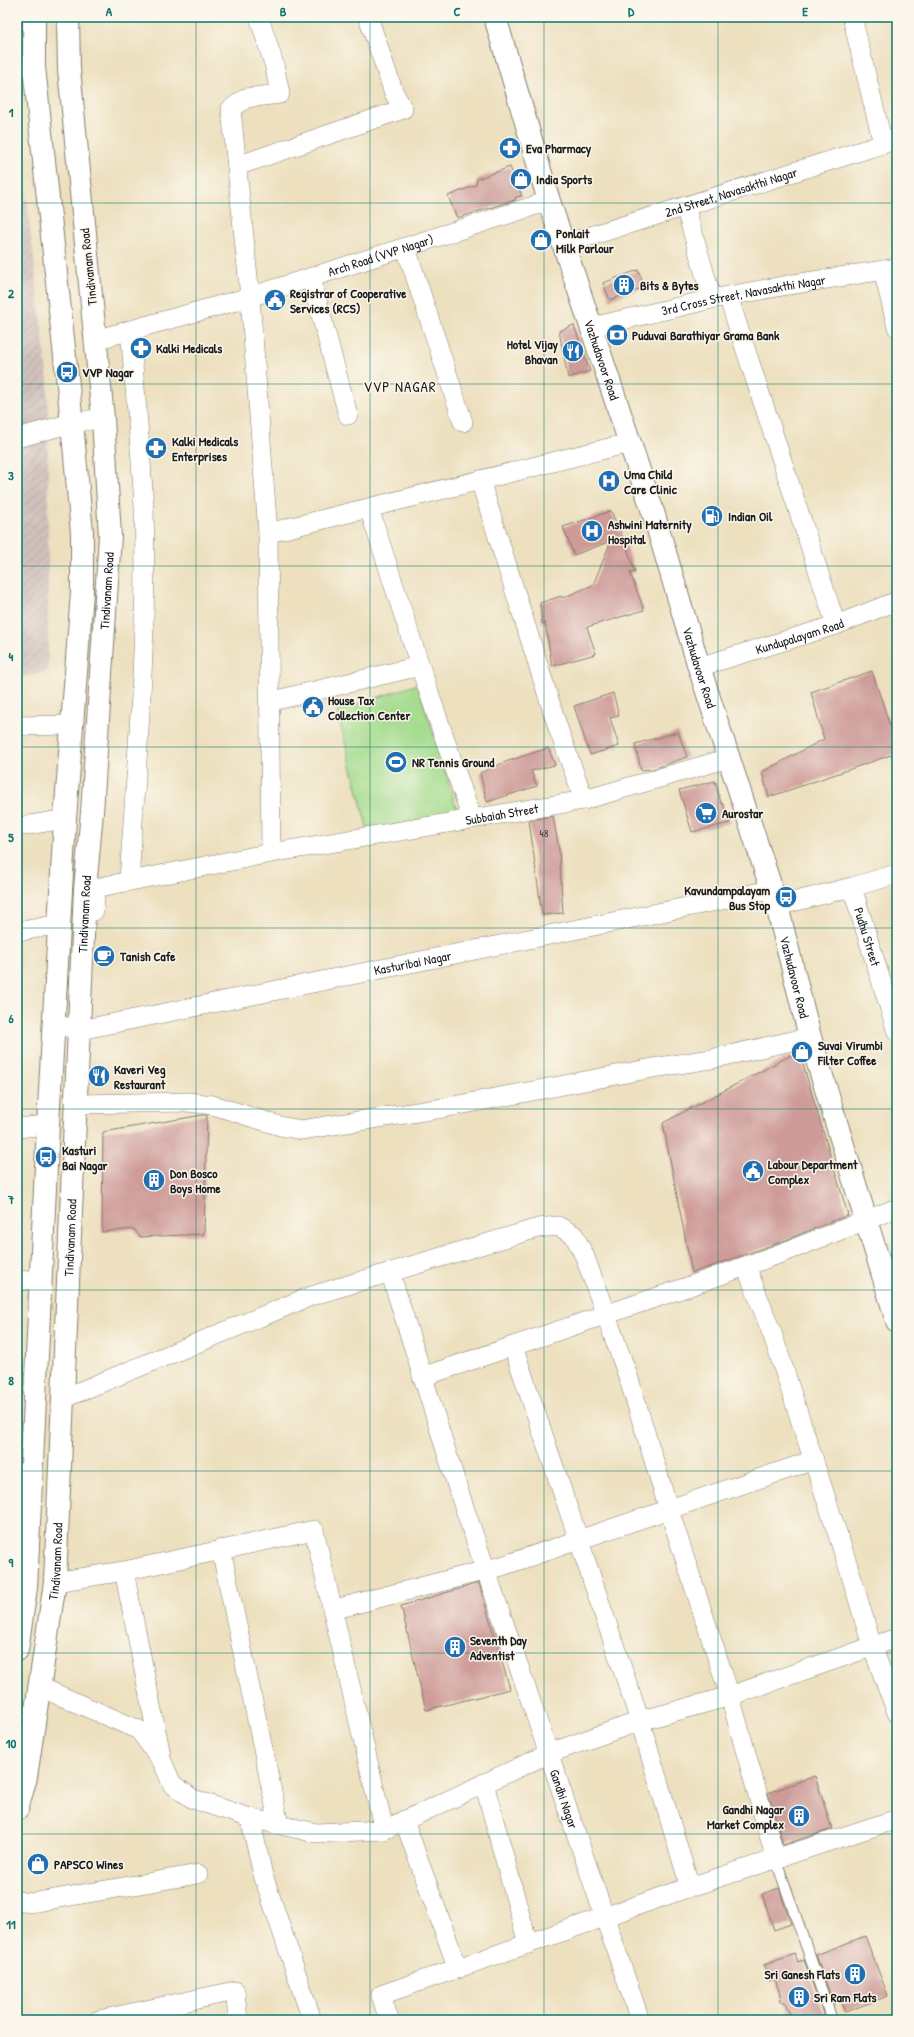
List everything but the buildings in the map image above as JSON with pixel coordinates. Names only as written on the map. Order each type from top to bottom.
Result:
[{"type":"main road","points":[[18,1641],[26,1588],[24,1473],[40,1279],[65,819],[82,592],[82,534],[72,423],[34,67],[34,17]]},
{"type":"main road","name":"Tindivanam Road","points":[[17,1809],[26,1777],[55,1582],[77,1104],[84,1029],[85,889],[92,812],[110,536],[103,418],[69,69],[68,17]]},
{"type":"main road","name":"Vazhudavoor Road","points":[[495,17],[549,201],[565,244],[628,443],[653,512],[699,667],[774,898],[810,1037],[897,1321]]},
{"type":"street","points":[[259,17],[274,64],[280,94],[246,98],[231,108],[250,297],[268,533],[268,702],[271,853]]},
{"type":"street","points":[[237,166],[403,109],[394,93],[368,17]]},
{"type":"street","points":[[852,17],[890,141]]},
{"type":"street","name":"2nd Street, Navasakthi Nagar","points":[[565,244],[890,141]]},
{"type":"street","name":"Arch Road (VVP Nagar)","points":[[96,340],[250,297],[549,201]]},
{"type":"street","points":[[685,206],[720,297],[836,625]]},
{"type":"street","points":[[406,248],[463,422]]},
{"type":"street","points":[[890,269],[897,328]]},
{"type":"street","name":"3rd Cross Street, Navasakthi Nagar","points":[[592,327],[720,297],[890,269]]},
{"type":"street","points":[[311,278],[348,415]]},
{"type":"street","points":[[130,330],[144,516],[140,706],[130,881]]},
{"type":"street","points":[[17,438],[72,423],[103,418]]},
{"type":"street","points":[[268,533],[628,443]]},
{"type":"street","points":[[480,480],[558,728],[584,800]]},
{"type":"street","points":[[369,508],[472,820]]},
{"type":"street","name":"Kundupalayam Road","points":[[699,667],[836,625],[897,601]]},
{"type":"street","points":[[268,702],[420,666]]},
{"type":"street","points":[[17,726],[72,725]]},
{"type":"street","name":"Subbaiah Street","points":[[84,1029],[95,888],[271,853],[584,800],[729,758]]},
{"type":"street","points":[[17,827],[65,819]]},
{"type":"street","name":"Kasturibai Nagar","points":[[53,1024],[84,1029],[774,898],[852,887],[897,874]]},
{"type":"street","name":"Pudhu Street","points":[[852,887],[897,1032]]},
{"type":"street","points":[[17,932],[59,924]]},
{"type":"street","points":[[77,1104],[188,1102],[213,1105],[280,1126],[301,1130],[443,1108],[653,1068],[711,1059],[810,1037]]},
{"type":"street","points":[[17,1128],[48,1125]]},
{"type":"street","points":[[422,1377],[746,1266],[897,1208]]},
{"type":"street","points":[[64,1398],[311,1296],[538,1228],[558,1226],[574,1235],[584,1257],[628,1376],[669,1510],[730,1696],[776,1860]]},
{"type":"street","points":[[746,1266],[773,1336],[814,1460],[872,1646],[897,1713]]},
{"type":"street","name":"Gandhi Nagar","points":[[390,1272],[459,1492],[550,1753],[604,1917],[640,2020]]},
{"type":"street","points":[[17,1281],[40,1279]]},
{"type":"street","points":[[513,1346],[580,1540],[640,1721],[690,1887]]},
{"type":"street","points":[[332,1610],[487,1570],[580,1540],[814,1460]]},
{"type":"street","points":[[55,1582],[124,1571],[314,1530],[384,1830]]},
{"type":"street","points":[[221,1549],[279,1825]]},
{"type":"street","points":[[124,1571],[162,1761],[172,1784],[193,1799],[250,1818],[316,1833],[384,1830],[550,1753],[640,1721],[730,1696],[897,1638]]},
{"type":"street","points":[[40,1687],[139,1730],[162,1761]]},
{"type":"street","points":[[484,1783],[528,1944]]},
{"type":"street","points":[[250,1818],[263,1874],[312,2020]]},
{"type":"street","points":[[389,2020],[381,1995],[690,1887],[897,1819]]},
{"type":"street","points":[[404,1820],[458,1969]]},
{"type":"street","points":[[17,1901],[31,1903],[198,1874]]},
{"type":"street","points":[[99,2020],[235,1991],[238,2020]]},
{"type":"lane","points":[[776,1860],[832,2020]]},
{"type":"shaded area","points":[[17,113],[48,382],[48,672],[17,678]]},
{"type":"green space","name":"NR Tennis Ground","points":[[418,684],[458,813],[368,831],[337,711]]},
{"type":"place","name":"Eva Pharmacy","points":[[510,148]]},
{"type":"place","name":"India Sports","points":[[521,179]]},
{"type":"place","name":"Ponlait Milk Parlour","points":[[541,240]]},
{"type":"place","name":"Bits & Bytes","points":[[624,285]]},
{"type":"place","name":"Registrar of Cooperative Services (RCS)","points":[[275,300]]},
{"type":"place","name":"Puduvai Barathiyar Grama Bank","points":[[617,335]]},
{"type":"place","name":"Kalki Medicals","points":[[141,348]]},
{"type":"place","name":"Hotel Vijay Bhavan","points":[[573,351]]},
{"type":"place","name":"VVP Nagar","points":[[67,372]]},
{"type":"place","name":"Kalki Medicals Enterprises","points":[[156,448]]},
{"type":"place","name":"Uma Child Care Clinic","points":[[609,481]]},
{"type":"place","name":"Indian Oil","points":[[712,516]]},
{"type":"place","name":"Ashwini Maternity Hospital","points":[[592,531]]},
{"type":"place","name":"House Tax Collection Center","points":[[313,707]]},
{"type":"place","name":"NR Tennis Ground","points":[[396,762]]},
{"type":"place","name":"Aurostar","points":[[706,813]]},
{"type":"place","name":"Kavundampalayam Bus Stop","points":[[786,897]]},
{"type":"place","name":"Tanish Cafe","points":[[104,956]]},
{"type":"place","name":"Suvai Virumbi Filter Coffee","points":[[802,1052]]},
{"type":"place","name":"Kaveri Veg Restaurant","points":[[99,1076]]},
{"type":"place","name":"Kasturi Bai Nagar","points":[[46,1157]]},
{"type":"place","name":"Labour Department Complex","points":[[753,1171]]},
{"type":"place","name":"Don Bosco Boys Home","points":[[154,1180]]},
{"type":"place","name":"Seventh Day Adventist","points":[[455,1647]]},
{"type":"place","name":"Gandhi Nagar Market Complex","points":[[799,1816]]},
{"type":"place","name":"PAPSCO Wines","points":[[38,1864]]},
{"type":"place","name":"Sri Ganesh Flats","points":[[855,1974]]},
{"type":"place","name":"Sri Ram Flats","points":[[799,1997]]},
{"type":"district","name":"VVP NAGAR","points":[[400,386]]}]
